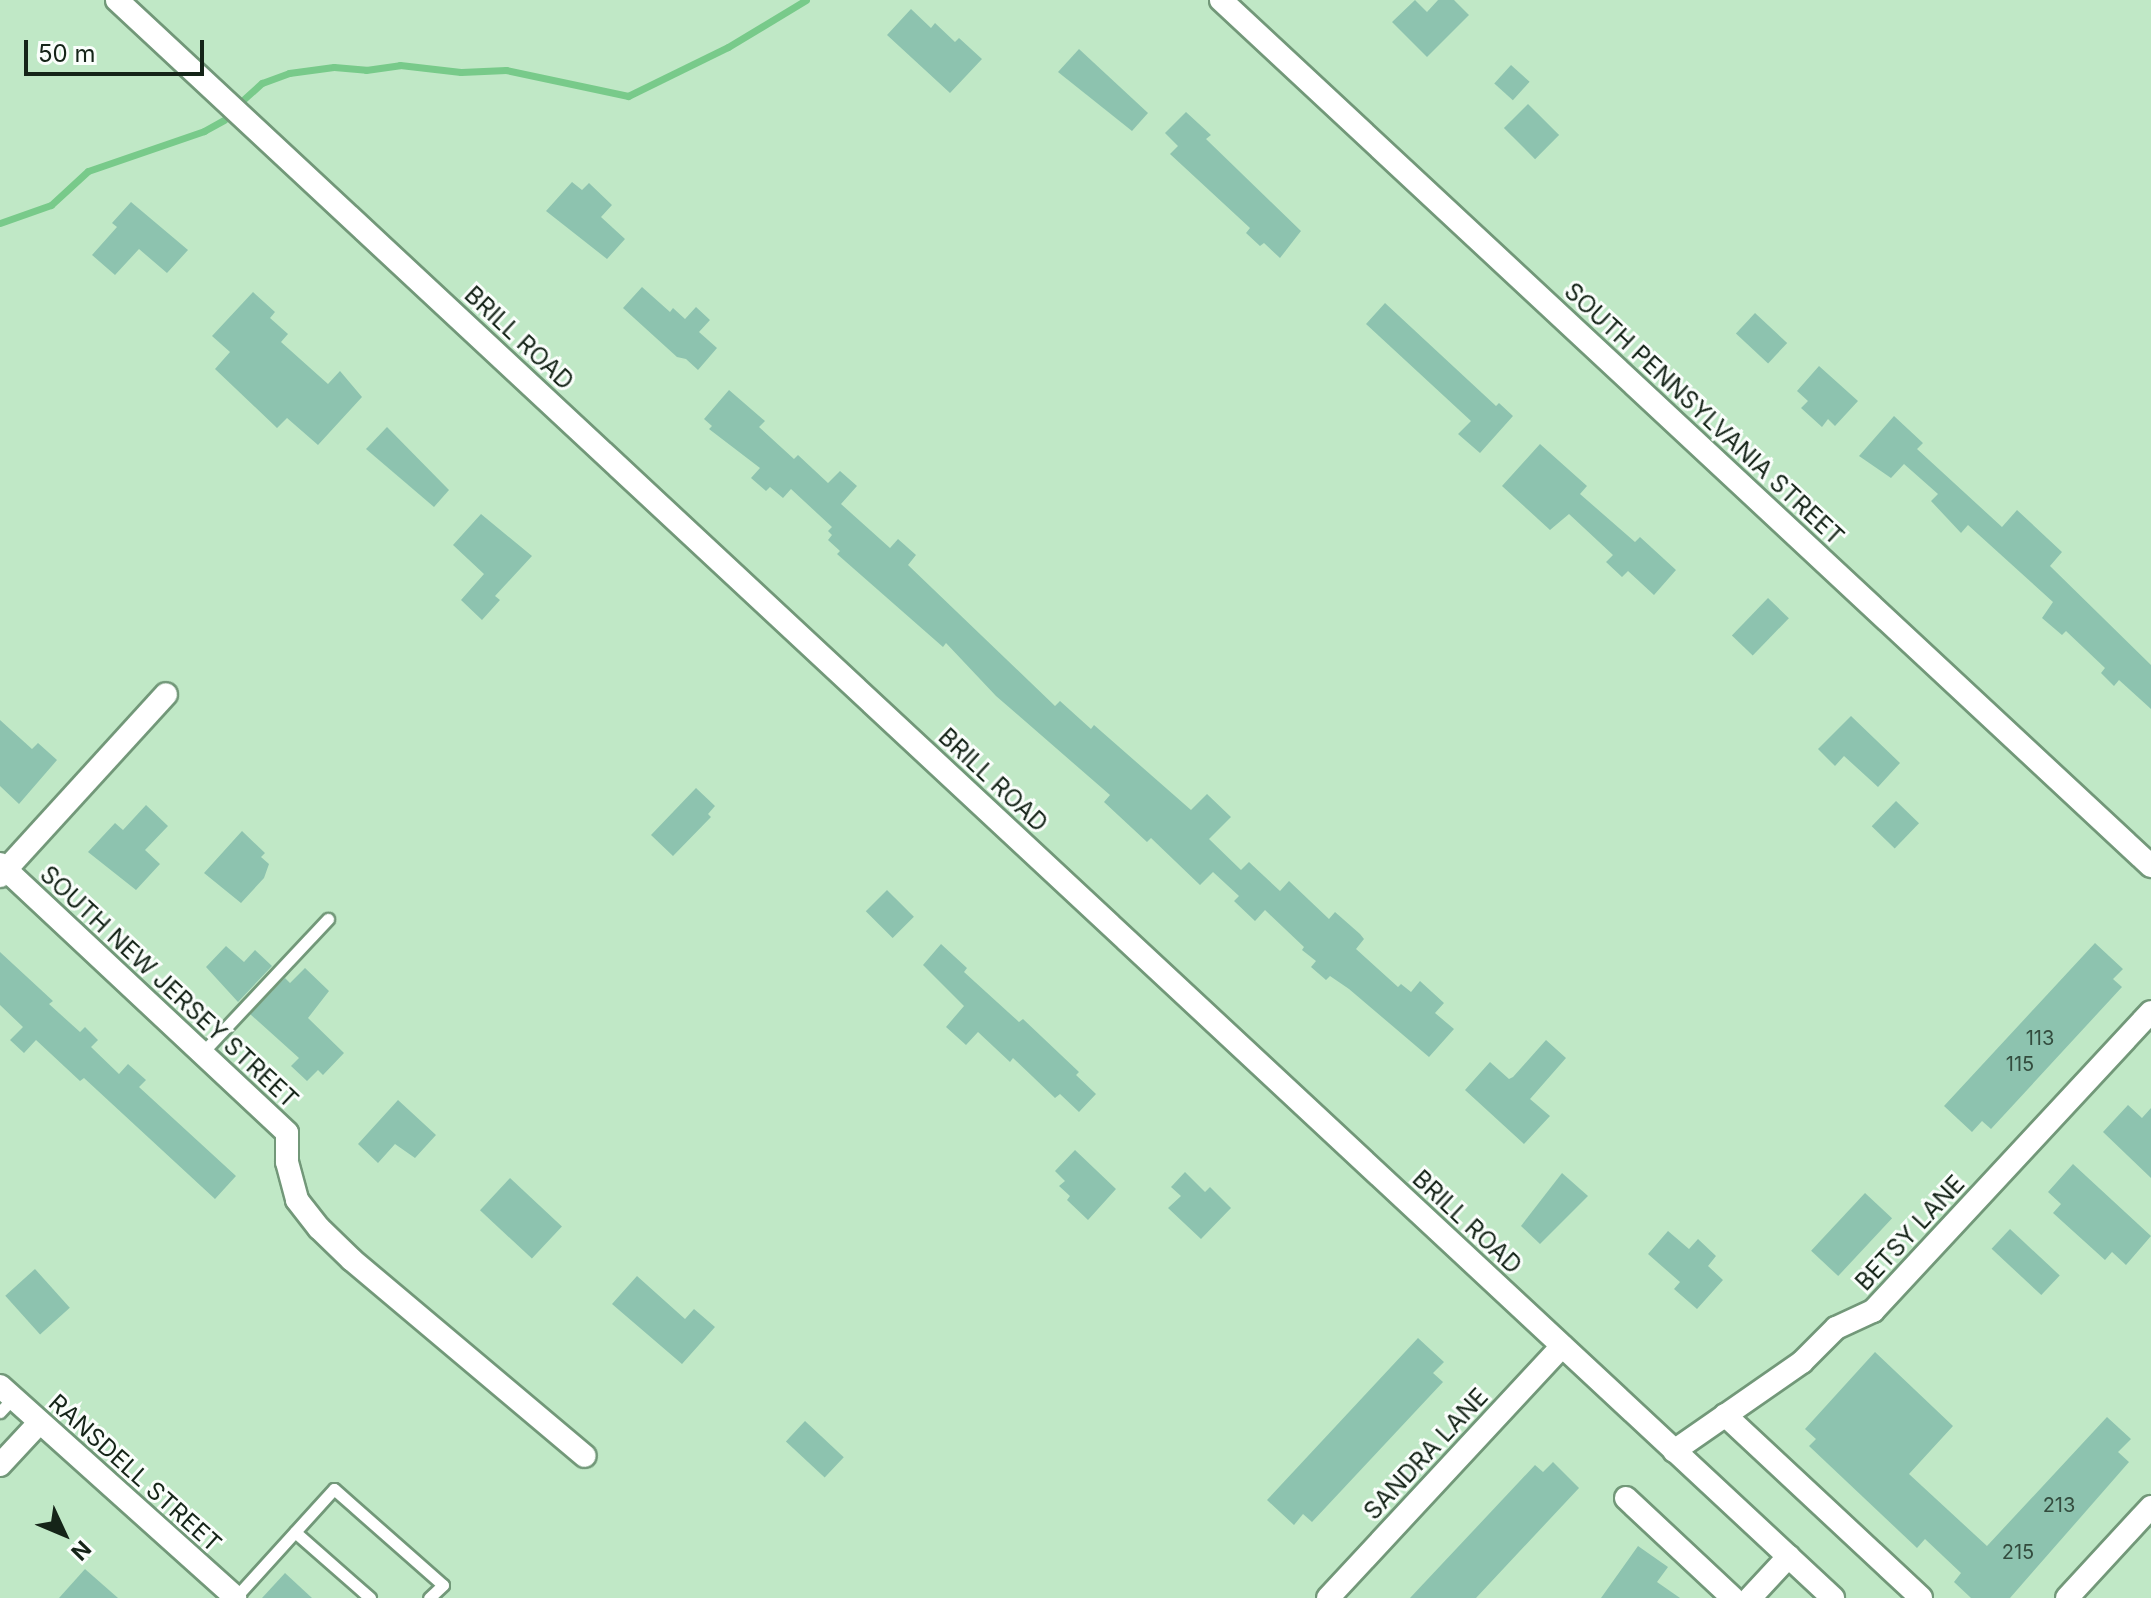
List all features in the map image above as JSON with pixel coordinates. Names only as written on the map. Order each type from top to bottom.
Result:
[{"type":"street","name":"BRILL ROAD","points":[[117,0],[1833,1598]]},
{"type":"street","name":"SOUTH PENNSYLVANIA STREET","points":[[1221,0],[2151,866]]},
{"type":"street","points":[[2,870],[166,694]]},
{"type":"street","name":"SOUTH NEW JERSEY STREET","points":[[2,870],[287,1133],[287,1162],[297,1200],[319,1228],[352,1260],[585,1456]]},
{"type":"street","name":"BETSY LANE","points":[[1674,1451],[1802,1362],[1836,1328],[1873,1311],[2151,1012]]},
{"type":"street","name":"SANDRA LANE","points":[[1328,1598],[1562,1346]]},
{"type":"street","name":"RANSDELL STREET","points":[[4,1399],[39,1423],[235,1598]]},
{"type":"street","points":[[1725,1415],[1921,1598]]},
{"type":"street","points":[[0,1465],[39,1423]]},
{"type":"street","points":[[1626,1498],[1733,1598]]},
{"type":"street","points":[[2067,1598],[2151,1507]]},
{"type":"street","points":[[1750,1598],[1789,1556]]},
{"type":"lane","points":[[202,1053],[328,919]]},
{"type":"lane","points":[[235,1598],[334,1489],[443,1585],[429,1598]]},
{"type":"lane","points":[[295,1532],[370,1598]]},
{"type":"building","points":[[1415,0],[1427,12],[1438,0],[1454,0],[1469,15],[1427,57],[1392,22]]},
{"type":"building","points":[[911,9],[931,28],[935,23],[955,42],[959,38],[982,59],[950,93],[887,35]]},
{"type":"building","points":[[1079,49],[1148,113],[1132,131],[1058,72]]},
{"type":"building","points":[[1511,65],[1530,82],[1513,100],[1494,84]]},
{"type":"building","points":[[1528,104],[1559,135],[1535,159],[1504,128]]},
{"type":"building","points":[[1186,112],[1211,135],[1206,139],[1301,231],[1280,258],[1264,243],[1260,246],[1246,233],[1250,228],[1170,154],[1178,146],[1165,133]]},
{"type":"building","points":[[572,182],[582,190],[589,183],[612,205],[601,217],[625,239],[607,259],[546,211]]},
{"type":"building","points":[[131,202],[188,250],[167,273],[139,249],[115,275],[92,255],[117,227],[112,223]]},
{"type":"building","points":[[642,287],[670,312],[673,308],[685,319],[696,307],[710,320],[699,332],[717,348],[698,370],[686,359],[677,357],[623,308]]},
{"type":"building","points":[[253,292],[275,312],[270,318],[288,334],[281,342],[328,384],[340,371],[362,397],[318,445],[287,418],[277,428],[215,369],[230,352],[212,336]]},
{"type":"building","points":[[1385,303],[1496,406],[1499,403],[1513,416],[1480,453],[1458,434],[1471,421],[1366,324]]},
{"type":"building","points":[[1755,313],[1787,343],[1768,363],[1736,333]]},
{"type":"building","points":[[1819,366],[1858,401],[1835,426],[1828,419],[1822,427],[1801,408],[1808,401],[1797,391]]},
{"type":"building","points":[[729,390],[765,421],[759,427],[794,459],[798,455],[828,483],[840,471],[857,486],[841,504],[890,548],[898,539],[916,555],[908,565],[1055,706],[1060,701],[1091,729],[1094,725],[1191,810],[1207,794],[1231,817],[1209,839],[1241,870],[1249,862],[1280,891],[1289,881],[1329,919],[1335,912],[1360,934],[1364,939],[1356,949],[1398,987],[1401,984],[1411,992],[1420,981],[1444,1003],[1435,1013],[1454,1029],[1429,1057],[1349,989],[1330,976],[1326,980],[1311,967],[1316,961],[1265,910],[1255,921],[1234,901],[1239,896],[1213,872],[1200,885],[1151,838],[1147,842],[1104,802],[1110,795],[996,696],[946,643],[943,647],[837,554],[840,551],[828,540],[832,535],[828,531],[832,527],[791,489],[783,498],[770,487],[766,491],[751,478],[760,468],[709,429],[712,426],[704,419]]},
{"type":"building","points":[[1894,416],[1923,443],[1917,449],[2002,527],[2017,510],[2062,552],[2050,566],[2151,665],[2151,709],[2119,680],[2114,686],[2101,673],[2105,668],[2066,631],[2062,635],[2042,618],[2053,602],[1968,525],[1961,533],[1931,501],[1938,494],[1904,464],[1891,478],[1859,456]]},
{"type":"building","points":[[387,427],[449,490],[434,507],[366,449]]},
{"type":"building","points":[[1540,444],[1587,486],[1580,494],[1635,542],[1640,537],[1676,570],[1654,595],[1628,571],[1622,577],[1606,562],[1613,555],[1569,514],[1550,530],[1502,486]]},
{"type":"building","points":[[481,514],[532,556],[495,596],[500,600],[482,620],[461,600],[484,574],[453,545]]},
{"type":"building","points":[[1768,598],[1789,618],[1753,656],[1732,635]]},
{"type":"building","points":[[1851,716],[1900,763],[1878,787],[1844,756],[1835,766],[1818,749]]},
{"type":"building","points":[[0,720],[32,749],[38,743],[57,760],[19,804],[0,786]]},
{"type":"building","points":[[696,788],[715,806],[708,814],[711,817],[673,856],[651,835]]},
{"type":"building","points":[[1896,801],[1919,823],[1895,848],[1872,826]]},
{"type":"building","points":[[146,805],[168,826],[145,850],[160,864],[136,890],[88,852],[115,823],[123,830]]},
{"type":"building","points":[[242,831],[265,853],[261,857],[269,864],[264,878],[241,903],[204,873]]},
{"type":"building","points":[[887,890],[914,917],[893,938],[866,911]]},
{"type":"building","points":[[2095,943],[2123,969],[2113,979],[2122,987],[1991,1129],[1982,1121],[1972,1132],[1944,1106]]},
{"type":"building","points":[[941,944],[967,968],[964,972],[1019,1022],[1023,1019],[1079,1072],[1076,1075],[1096,1094],[1079,1112],[1060,1094],[1055,1098],[1013,1058],[1010,1062],[978,1032],[966,1045],[946,1027],[964,1006],[923,965]]},
{"type":"building","points":[[226,946],[244,962],[255,950],[272,966],[238,1002],[206,967]]},
{"type":"building","points":[[0,952],[53,1001],[49,1004],[80,1032],[85,1027],[98,1040],[91,1047],[119,1074],[128,1064],[146,1080],[139,1087],[236,1176],[215,1199],[84,1078],[80,1081],[36,1040],[24,1053],[10,1040],[23,1027],[0,1005]]},
{"type":"building","points":[[305,968],[329,991],[308,1018],[344,1053],[323,1075],[318,1070],[307,1081],[291,1066],[299,1058],[250,1014],[285,978],[290,983]]},
{"type":"building","points":[[1546,1040],[1566,1058],[1530,1099],[1550,1116],[1524,1144],[1465,1090],[1490,1062],[1509,1079],[1513,1077]]},
{"type":"building","points":[[398,1100],[436,1135],[415,1158],[395,1144],[378,1163],[358,1144]]},
{"type":"building","points":[[2128,1105],[2142,1118],[2151,1108],[2151,1178],[2103,1132]]},
{"type":"building","points":[[1075,1150],[1116,1189],[1088,1220],[1067,1200],[1070,1196],[1059,1186],[1065,1181],[1055,1171]]},
{"type":"building","points":[[2073,1164],[2151,1236],[2126,1265],[2112,1252],[2105,1260],[2053,1213],[2061,1204],[2048,1192]]},
{"type":"building","points":[[1185,1172],[1205,1192],[1210,1187],[1231,1208],[1201,1239],[1168,1208],[1181,1196],[1171,1187]]},
{"type":"building","points":[[1562,1173],[1588,1196],[1540,1244],[1521,1226]]},
{"type":"building","points":[[510,1178],[562,1226],[532,1259],[480,1210]]},
{"type":"building","points":[[1865,1193],[1892,1218],[1838,1276],[1811,1251]]},
{"type":"building","points":[[2010,1229],[2060,1275],[2041,1295],[1992,1249]]},
{"type":"building","points":[[1668,1231],[1689,1249],[1698,1239],[1716,1256],[1708,1266],[1723,1280],[1697,1309],[1674,1289],[1680,1282],[1648,1254]]},
{"type":"building","points":[[35,1269],[70,1308],[40,1334],[5,1296]]},
{"type":"building","points":[[637,1276],[685,1319],[694,1309],[715,1327],[682,1364],[612,1304]]},
{"type":"building","points":[[1418,1338],[1444,1362],[1433,1373],[1443,1382],[1312,1522],[1303,1514],[1294,1525],[1267,1500]]},
{"type":"building","points":[[1875,1352],[1953,1426],[1909,1474],[1987,1546],[2107,1417],[2131,1439],[2118,1452],[2129,1462],[2010,1598],[1971,1598],[1954,1582],[1961,1573],[1925,1539],[1917,1548],[1809,1446],[1816,1439],[1805,1429]]},
{"type":"building","points":[[805,1421],[844,1457],[825,1478],[786,1441]]},
{"type":"building","points":[[1553,1462],[1579,1488],[1476,1598],[1410,1598],[1535,1465],[1543,1472]]},
{"type":"building","points":[[1638,1546],[1668,1567],[1657,1582],[1680,1598],[1601,1598]]},
{"type":"building","points":[[85,1569],[118,1598],[59,1598]]},
{"type":"building","points":[[285,1573],[312,1598],[262,1598]]},
{"type":"waterway","points":[[244,99],[262,83],[289,73],[334,67],[366,70],[400,65],[461,72],[506,70],[628,96],[728,47],[806,0]]},
{"type":"waterway","points":[[0,223],[51,205],[88,171],[204,131],[224,120]]}]
